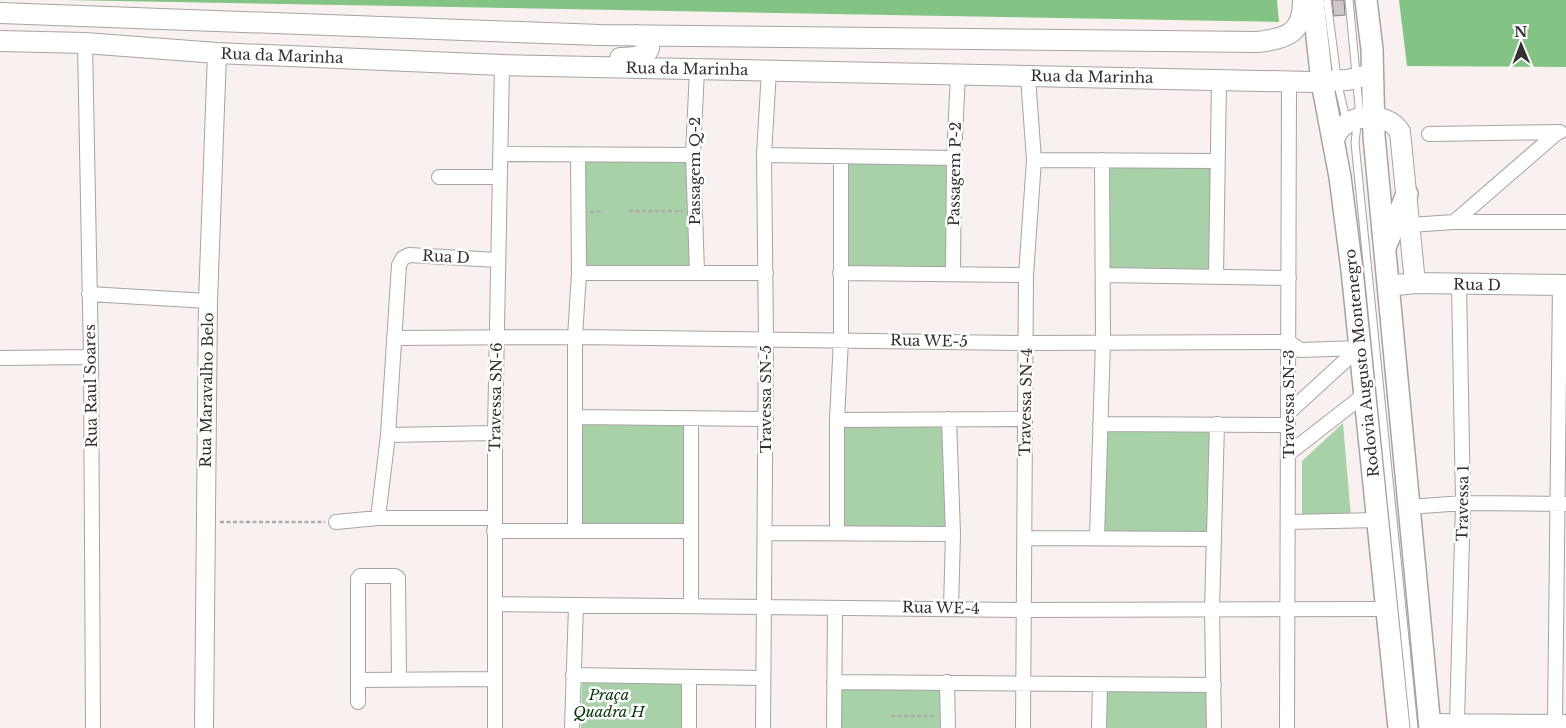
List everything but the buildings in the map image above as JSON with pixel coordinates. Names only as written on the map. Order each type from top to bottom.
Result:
[{"type":"main road","points":[[0,13],[636,35],[1258,42],[1277,40],[1289,35],[1298,27],[1303,16],[1303,0]]},
{"type":"main road","name":"Rodovia Augusto Montenegro","points":[[1313,0],[1330,82],[1334,140],[1352,270],[1399,728]]},
{"type":"main road","points":[[1366,0],[1365,76],[1359,120],[1384,249],[1388,286],[1409,507],[1424,726]]},
{"type":"main road","points":[[0,18],[49,15]]},
{"type":"main road","points":[[533,66],[589,58],[640,57],[647,54],[650,48],[649,42],[636,35]]},
{"type":"main road","name":"Rua da Marinha","points":[[0,42],[85,43],[217,53],[533,66],[1330,82],[1365,76]]},
{"type":"main road","points":[[1334,140],[1340,127],[1359,120],[1392,122],[1400,132],[1415,283]]},
{"type":"main road","points":[[1384,249],[1407,194]]},
{"type":"main road","name":"Rua D","points":[[1388,286],[1415,283],[1563,285]]},
{"type":"street","name":"Rua Raul Soares","points":[[85,43],[91,357],[93,728]]},
{"type":"street","name":"Rua Maravalho Belo","points":[[204,728],[208,301],[217,53]]},
{"type":"street","name":"Travessa SN-6","points":[[495,728],[494,525],[502,65]]},
{"type":"street","name":"Passagem Q-2","points":[[697,69],[693,155],[697,272]]},
{"type":"street","name":"Travessa SN-5","points":[[763,728],[766,419],[764,156],[769,70]]},
{"type":"street","name":"Passagem P-2","points":[[954,274],[954,158],[958,74]]},
{"type":"street","name":"Travessa SN-4","points":[[1023,728],[1026,275],[1034,160],[1028,76]]},
{"type":"street","points":[[1216,277],[1218,79]]},
{"type":"street","name":"Travessa SN-3","points":[[1287,728],[1289,610],[1289,81]]},
{"type":"street","points":[[1429,134],[1562,132]]},
{"type":"street","points":[[1454,222],[1562,132]]},
{"type":"street","points":[[500,154],[693,155]]},
{"type":"street","points":[[575,531],[574,336],[579,273],[578,155]]},
{"type":"street","points":[[764,156],[954,158]]},
{"type":"street","points":[[837,533],[837,420],[841,339],[840,157]]},
{"type":"street","points":[[1034,160],[1217,161]]},
{"type":"street","points":[[1097,538],[1103,341],[1102,160]]},
{"type":"street","points":[[439,177],[499,177]]},
{"type":"street","points":[[1410,225],[1454,222],[1566,222]]},
{"type":"street","name":"Rua D","points":[[394,338],[399,265],[403,258],[409,255],[498,260]]},
{"type":"street","points":[[579,273],[766,272]]},
{"type":"street","points":[[840,273],[1026,275]]},
{"type":"street","points":[[1103,276],[1288,278]]},
{"type":"street","name":"Travessa 1","points":[[1457,721],[1463,503],[1459,285]]},
{"type":"street","points":[[1424,726],[1457,721],[1500,725],[1561,722],[1563,285]]},
{"type":"street","points":[[89,294],[208,301]]},
{"type":"street","name":"Rua WE-5","points":[[394,338],[574,336],[1027,343],[1103,341],[1289,342],[1300,350],[1359,348]]},
{"type":"street","points":[[378,518],[388,435],[394,338]]},
{"type":"street","points":[[1100,424],[1217,424],[1288,419],[1359,348]]},
{"type":"street","points":[[0,358],[91,357]]},
{"type":"street","points":[[1288,454],[1364,395]]},
{"type":"street","points":[[575,417],[766,419]]},
{"type":"street","points":[[691,418],[691,605]]},
{"type":"street","points":[[949,419],[953,534],[951,608]]},
{"type":"street","points":[[837,420],[1025,419]]},
{"type":"street","points":[[1214,728],[1212,610],[1217,424]]},
{"type":"street","points":[[388,435],[495,432]]},
{"type":"street","points":[[1409,507],[1463,503],[1562,504]]},
{"type":"street","points":[[336,522],[378,518],[575,531],[691,531]]},
{"type":"street","points":[[1288,522],[1378,520]]},
{"type":"street","points":[[765,533],[953,534]]},
{"type":"street","points":[[1025,538],[1214,539]]},
{"type":"street","points":[[358,702],[358,580],[363,576],[398,578],[399,679]]},
{"type":"street","name":"Rua WE-4","points":[[495,604],[1025,610],[1386,609]]},
{"type":"street","points":[[572,728],[576,606]]},
{"type":"street","points":[[834,728],[835,608]]},
{"type":"street","points":[[573,675],[762,678]]},
{"type":"street","points":[[689,678],[689,728]]},
{"type":"street","points":[[359,680],[495,680]]},
{"type":"street","points":[[834,682],[1214,685]]},
{"type":"street","points":[[947,682],[948,728]]},
{"type":"street","points":[[1099,728],[1100,684]]},
{"type":"lane","points":[[1326,0],[1330,82],[1359,120],[1355,143],[1424,726]]},
{"type":"lane","points":[[1349,0],[1365,76]]},
{"type":"lane","points":[[1355,143],[1359,120]]},
{"type":"path","points":[[629,211],[695,211]]},
{"type":"path","points":[[206,522],[336,522]]},
{"type":"path","points":[[891,716],[936,716]]},
{"type":"green space","points":[[64,0],[1277,0],[1279,22]]},
{"type":"green space","points":[[1399,0],[1566,0],[1566,67],[1407,66]]},
{"type":"green space","points":[[578,155],[693,155],[697,272],[579,273]]},
{"type":"green space","points":[[841,157],[954,158],[953,274],[840,273]]},
{"type":"green space","points":[[1102,160],[1217,161],[1216,277],[1103,275]]},
{"type":"green space","points":[[575,417],[691,418],[691,531],[575,531]]},
{"type":"green space","points":[[949,419],[953,534],[837,533],[837,420]]},
{"type":"green space","points":[[1343,423],[1351,517],[1302,519],[1302,461]]},
{"type":"green space","points":[[1100,424],[1217,424],[1214,539],[1097,538]]},
{"type":"green space","name":"Praça Quadra H","points":[[582,679],[681,683],[687,691],[689,728],[581,728]]},
{"type":"green space","points":[[834,682],[947,682],[948,728],[834,728]]},
{"type":"green space","points":[[1100,684],[1214,685],[1214,728],[1099,728]]}]
